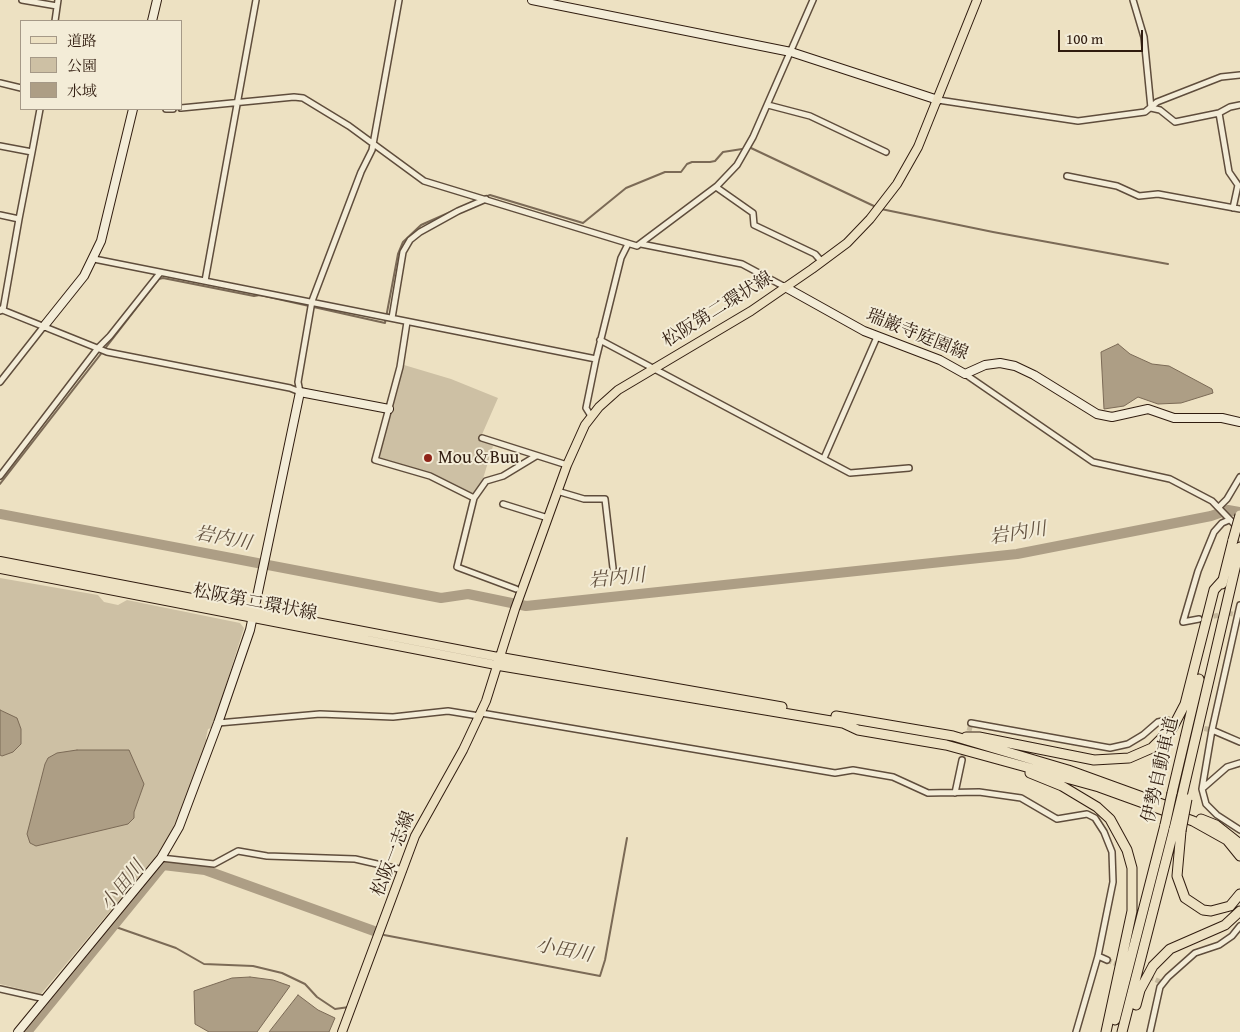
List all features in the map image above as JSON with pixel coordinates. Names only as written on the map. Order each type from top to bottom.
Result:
[{"type":"highway","name":"伊勢自動車道","points":[[1112,1032],[1165,825],[1240,515]]},
{"type":"highway","name":"伊勢自動車道","points":[[1122,1032],[1178,830],[1194,740],[1240,547]]},
{"type":"highway","points":[[953,736],[979,737],[1094,760],[1122,760],[1144,753],[1166,736],[1181,712],[1192,682],[1214,590],[1223,580]]},
{"type":"highway","points":[[497,661],[953,736],[1068,770],[1145,797],[1216,825],[1240,844]]},
{"type":"highway","points":[[497,661],[843,723],[858,730],[946,745],[1099,787],[1192,821],[1228,840],[1240,856]]},
{"type":"highway","points":[[1010,762],[1062,786],[1090,802],[1110,819],[1127,850],[1132,868],[1132,911],[1106,1032]]},
{"type":"highway","points":[[1178,830],[1177,876],[1186,898],[1203,910],[1211,911],[1230,906],[1240,894]]},
{"type":"highway","points":[[1127,1032],[1140,990],[1153,966],[1170,949],[1225,925],[1240,911]]},
{"type":"main road","name":"松阪第二環状線","points":[[0,561],[254,614],[497,661],[557,491],[567,465],[591,416],[618,390],[751,311],[822,262],[854,236],[882,205],[912,159],[938,100],[977,0]]},
{"type":"main road","name":"松阪第二環状線","points":[[0,569],[254,614]]},
{"type":"main road","name":"松阪一志線","points":[[342,1032],[404,870],[415,836],[426,813],[463,750],[480,715],[497,661]]},
{"type":"street","points":[[22,0],[58,3],[55,20]]},
{"type":"street","points":[[152,20],[157,0]]},
{"type":"street","points":[[205,281],[256,0]]},
{"type":"street","points":[[18,1032],[161,858],[179,827],[218,723],[254,614],[300,392],[298,382],[312,302],[361,172],[374,144],[399,0]]},
{"type":"street","points":[[532,0],[791,52],[938,100],[1078,121],[1145,112],[1157,102],[1221,78],[1240,75]]},
{"type":"street","points":[[642,244],[716,187],[739,162],[768,104],[813,0]]},
{"type":"street","points":[[1133,0],[1144,37],[1151,108]]},
{"type":"street","points":[[0,83],[20,88]]},
{"type":"street","points":[[182,108],[294,97],[303,98],[349,126],[424,181],[611,236],[628,244],[642,244],[742,264],[785,287]]},
{"type":"street","points":[[768,104],[810,116],[886,152]]},
{"type":"street","points":[[1151,108],[1160,110],[1175,122],[1219,113],[1230,107],[1240,105]]},
{"type":"street","points":[[40,110],[1,310],[107,352],[290,388],[300,392],[389,408]]},
{"type":"street","points":[[0,382],[84,276],[94,259],[102,241],[133,110]]},
{"type":"street","points":[[1219,113],[1230,172],[1238,185],[1234,208]]},
{"type":"street","points":[[0,146],[32,152]]},
{"type":"street","points":[[1067,176],[1117,186],[1140,196],[1158,194],[1240,209]]},
{"type":"street","points":[[716,187],[753,213],[754,225],[815,254],[822,262]]},
{"type":"street","points":[[388,317],[403,252],[410,240],[420,232],[483,198]]},
{"type":"street","points":[[0,215],[19,219]]},
{"type":"street","points":[[591,416],[586,408],[600,340],[621,258],[628,244]]},
{"type":"street","points":[[94,259],[596,359]]},
{"type":"street","points":[[0,476],[160,273]]},
{"type":"street","name":"瑞巌寺庭園線","points":[[785,287],[877,337],[940,360],[964,374],[1000,362],[1015,366],[1034,375],[1097,414],[1112,417],[1148,409],[1163,416],[1174,418],[1222,418],[1240,422]]},
{"type":"street","points":[[407,322],[400,367],[375,460],[430,476],[474,498]]},
{"type":"street","points":[[824,458],[877,337]]},
{"type":"street","points":[[600,340],[850,473],[909,468]]},
{"type":"street","points":[[964,374],[1093,462],[1170,479],[1212,500],[1240,530]]},
{"type":"street","points":[[482,438],[567,465]]},
{"type":"street","points":[[516,589],[457,567],[474,498],[486,481],[509,473],[536,456]]},
{"type":"street","points":[[1219,507],[1227,499],[1240,477]]},
{"type":"street","points":[[557,491],[584,499],[604,499],[613,568]]},
{"type":"street","points":[[503,504],[548,518]]},
{"type":"street","points":[[1199,619],[1183,622],[1198,571],[1214,532],[1222,523],[1229,520]]},
{"type":"street","points":[[1240,605],[1212,730],[1202,789],[1206,804],[1217,815],[1240,830]]},
{"type":"street","points":[[218,723],[320,714],[393,717],[448,711],[763,759],[827,772],[853,770],[893,777],[928,793],[979,792],[1021,798],[1057,819],[1087,814],[1095,818],[1104,832],[1113,860],[1114,882],[1098,956],[1076,1032]]},
{"type":"street","points":[[971,724],[1110,748],[1128,744],[1143,735],[1158,722],[1167,720]]},
{"type":"street","points":[[1212,730],[1240,742]]},
{"type":"street","points":[[954,793],[962,760]]},
{"type":"street","points":[[1202,789],[1227,767],[1240,763]]},
{"type":"street","points":[[161,858],[214,864],[238,851],[267,856],[355,858],[404,870]]},
{"type":"street","points":[[1150,1032],[1162,983],[1178,966],[1195,953],[1219,945],[1232,936],[1240,926]]},
{"type":"street","points":[[1098,956],[1107,960]]},
{"type":"street","points":[[0,989],[45,999]]},
{"type":"green space","points":[[404,365],[451,379],[498,398],[480,439],[493,446],[482,482],[476,494],[471,494],[379,458]]},
{"type":"green space","points":[[0,578],[98,595],[104,602],[118,605],[127,600],[240,623],[244,628],[219,707],[211,728],[208,729],[207,741],[173,830],[162,849],[41,994],[0,984]]},
{"type":"water","points":[[1118,344],[1130,354],[1152,364],[1169,366],[1212,389],[1213,393],[1181,403],[1158,404],[1138,397],[1124,406],[1104,409],[1101,352]]},
{"type":"water","points":[[0,710],[17,718],[21,729],[21,744],[13,752],[2,756],[0,755]]},
{"type":"water","points":[[77,750],[129,750],[144,784],[134,812],[134,818],[128,824],[36,846],[30,843],[27,834],[45,764],[48,758],[57,753]]},
{"type":"water","points":[[250,977],[273,980],[290,986],[257,1032],[209,1032],[195,1024],[194,991],[232,978]]},
{"type":"water","points":[[298,995],[318,1010],[335,1018],[329,1032],[269,1032]]},
{"type":"waterway","points":[[751,148],[876,207]]},
{"type":"waterway","points":[[485,197],[490,195],[583,223],[626,188],[665,172],[681,172],[687,164],[692,162],[715,161],[723,152],[742,149]]},
{"type":"waterway","points":[[460,208],[478,200]]},
{"type":"waterway","points":[[881,209],[993,232],[1168,264]]},
{"type":"waterway","points":[[0,484],[159,279],[163,278],[254,296],[260,295],[385,323],[398,254],[403,242],[421,225],[455,210]]},
{"type":"waterway","name":"岩内川","points":[[0,514],[441,598],[468,594],[526,606],[1017,554],[1211,516],[1228,510],[1240,512]]},
{"type":"waterway","name":"小田川","points":[[384,935],[600,976],[605,960],[627,838]]},
{"type":"waterway","name":"小田川","points":[[27,1032],[163,865],[205,870],[374,931]]},
{"type":"waterway","points":[[113,926],[176,948],[204,964],[253,966],[282,973],[305,984],[317,997],[335,1009],[349,1007]]},
{"type":"tunnel","points":[[1206,618],[1228,613],[1237,615]]},
{"type":"tunnel","points":[[962,760],[971,723]]},
{"type":"tunnel","points":[[1197,727],[1212,730]]},
{"type":"tunnel","points":[[1107,960],[1161,982]]},
{"type":"place","name":"Mou＆Buu","points":[[428,458]]}]
